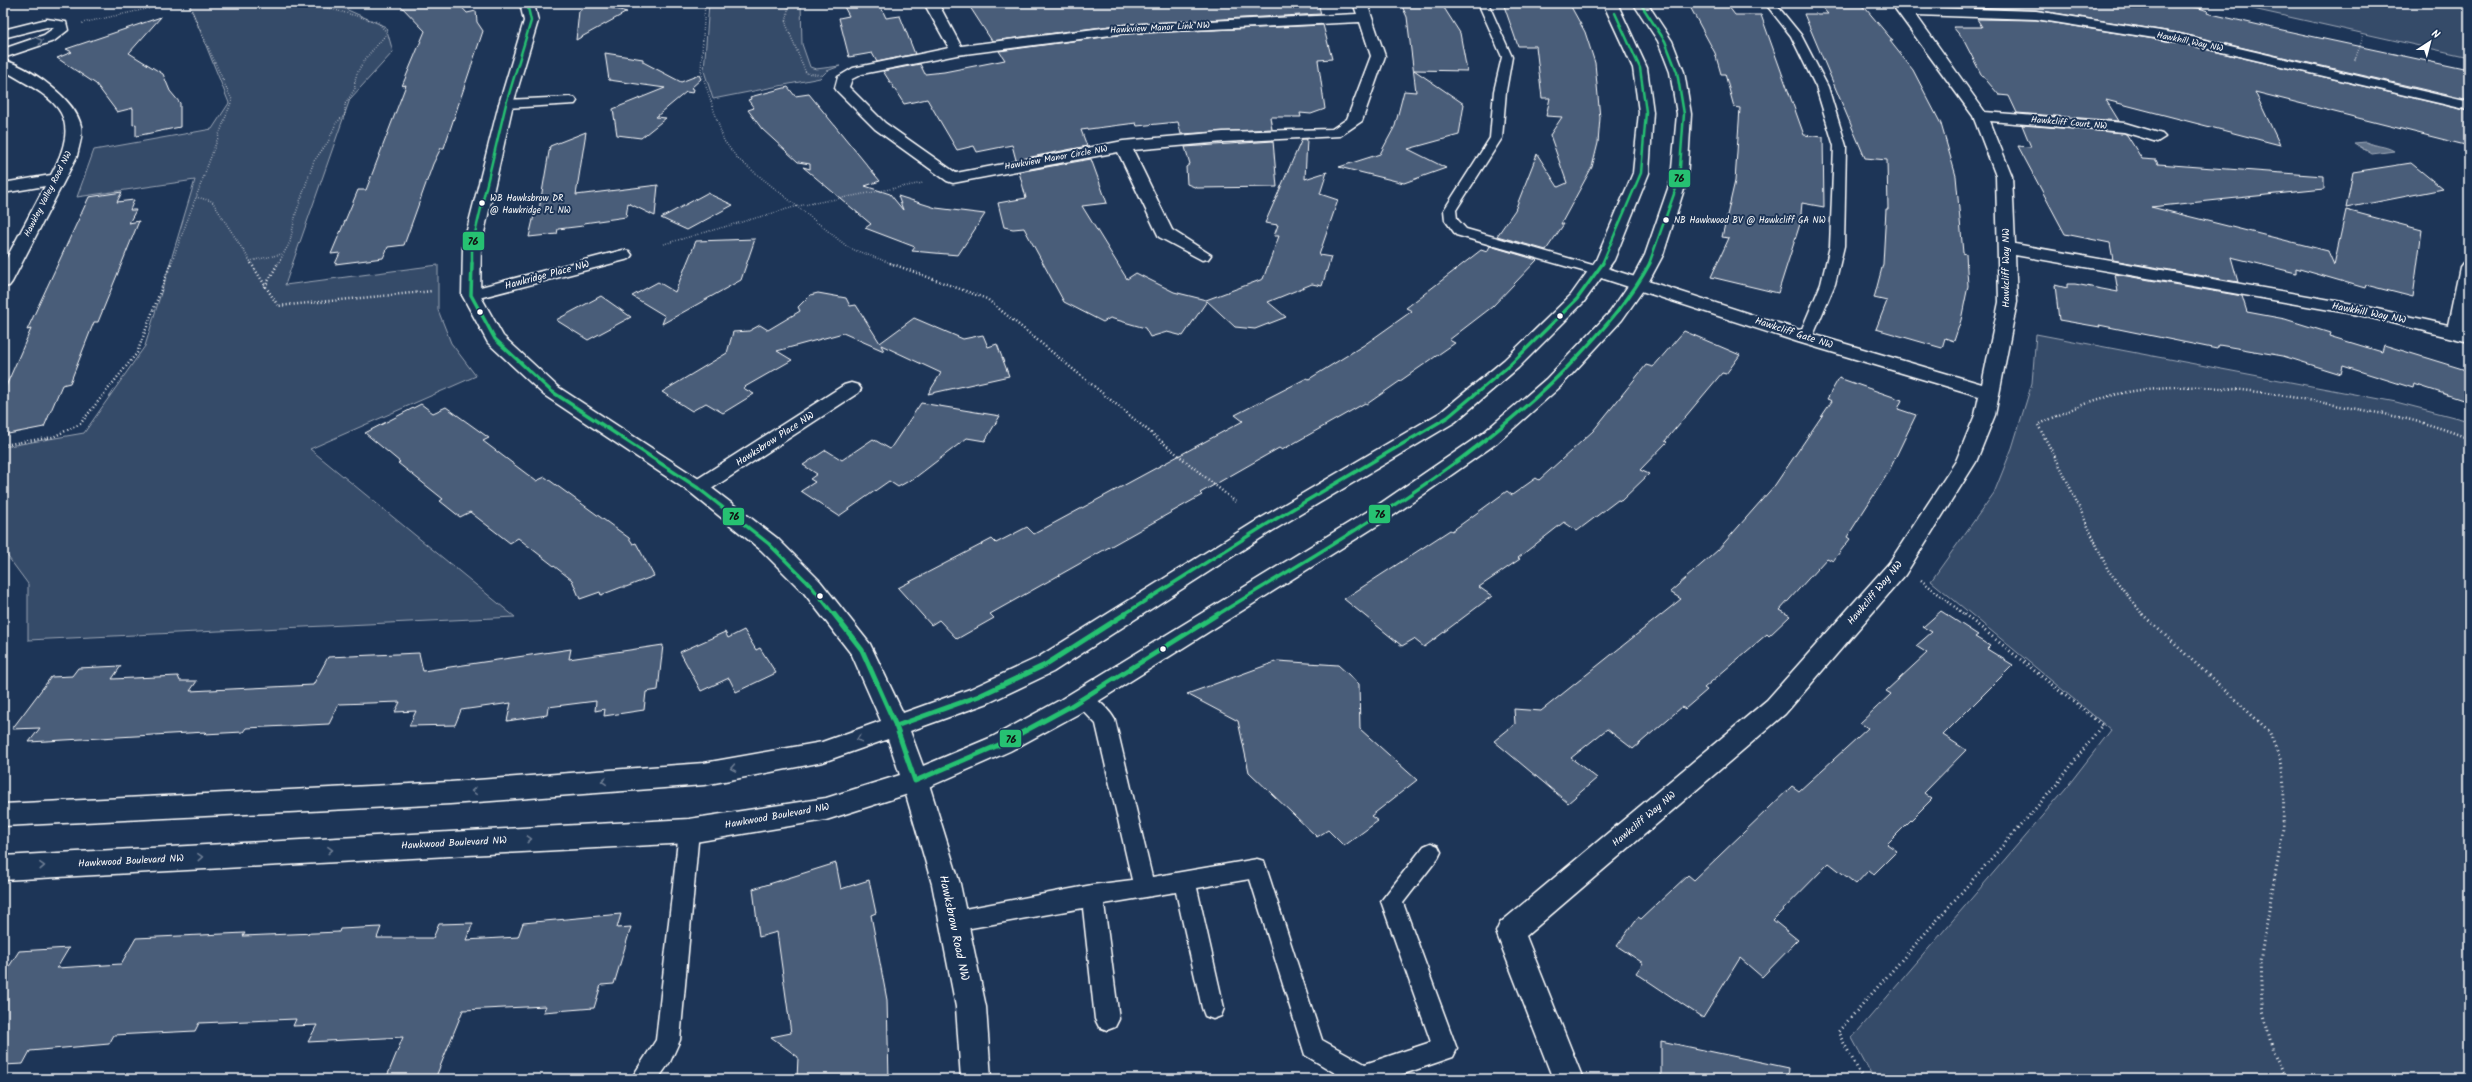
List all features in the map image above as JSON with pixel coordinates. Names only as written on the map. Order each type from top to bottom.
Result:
[{"type":"street","points":[[471,295],[472,246],[506,104],[531,21],[527,3]]},
{"type":"street","points":[[932,3],[957,51],[858,71],[845,77],[842,88],[880,126],[953,178]]},
{"type":"street","name":"Hawkview Manor Circle NW","points":[[953,178],[1123,146],[1223,137],[1335,133],[1354,121],[1378,56],[1360,3]]},
{"type":"street","points":[[3,815],[450,793],[704,774],[823,752],[980,696],[1045,665],[1264,526],[1448,417],[1516,359],[1577,299],[1598,271],[1612,245],[1641,173],[1646,112],[1640,68],[1611,4],[1641,4]]},
{"type":"street","name":"Hawkwood Boulevard NW","points":[[3,868],[689,831],[826,809],[915,781],[1001,744],[1082,700],[1386,510],[1490,438],[1553,383],[1616,316],[1639,283],[1654,255],[1679,180],[1684,114],[1677,72],[1668,47],[1641,4]]},
{"type":"street","name":"Hawkhill Way NW","points":[[1902,7],[2036,15],[2178,38],[2469,106]]},
{"type":"street","name":"Hawkcliff Way NW","points":[[1568,1079],[1510,932],[1776,707],[1897,569],[1966,462],[1984,415],[1990,393],[2008,302],[2008,248],[2004,176],[1980,116],[1902,7]]},
{"type":"street","name":"Hawkview Manor Link NW","points":[[957,51],[1126,29],[1364,18]]},
{"type":"street","points":[[3,34],[47,23],[61,25],[61,30],[49,38],[3,54]]},
{"type":"street","name":"Hawkley Valley Road NW","points":[[3,64],[45,89],[69,112],[74,138],[69,156],[3,282]]},
{"type":"street","points":[[506,104],[570,101]]},
{"type":"street","name":"Hawkcliff Court NW","points":[[1980,116],[2125,128],[2157,137]]},
{"type":"street","points":[[1123,146],[1165,233],[1202,255]]},
{"type":"street","points":[[3,188],[56,179]]},
{"type":"street","name":"Hawkhill Way NW","points":[[2008,248],[2359,310],[2463,334]]},
{"type":"street","name":"Hawkridge Place NW","points":[[471,295],[623,255]]},
{"type":"street","points":[[2463,334],[2469,267]]},
{"type":"street","name":"Hawkcliff Gate NW","points":[[1598,271],[1639,283],[1805,338],[1990,393]]},
{"type":"street","name":"Hawksbrow Road NW","points":[[471,295],[495,339],[551,391],[698,488],[769,544],[812,587],[862,650],[896,726],[915,781],[946,884],[971,1008],[976,1079]]},
{"type":"street","name":"Hawksbrow Place NW","points":[[698,488],[851,389]]},
{"type":"lane","points":[[1483,3],[1507,57],[1500,91],[1496,138],[1450,210],[1451,220],[1461,232],[1598,271]]},
{"type":"lane","points":[[1770,3],[1796,35],[1822,87],[1840,146],[1837,246],[1828,284],[1805,338]]},
{"type":"lane","points":[[1082,700],[1105,720],[1144,888]]},
{"type":"lane","points":[[642,1079],[662,1054],[668,1040],[689,831]]},
{"type":"lane","points":[[954,921],[1092,895],[1185,882],[1257,868],[1313,1047],[1363,1076],[1445,1049],[1392,901],[1431,852]]},
{"type":"lane","points":[[1185,882],[1213,1008]]},
{"type":"lane","points":[[1092,895],[1107,1018]]},
{"type":"path","points":[[78,24],[174,3]]},
{"type":"path","points":[[3,445],[53,437],[67,432],[80,424],[136,353],[232,100],[188,3]]},
{"type":"path","points":[[265,287],[290,242],[296,213],[314,161],[328,142],[336,123],[345,114],[345,104],[355,89],[354,81],[359,69],[387,33],[378,22],[328,8],[322,3]]},
{"type":"path","points":[[705,3],[701,71],[724,141],[738,159],[849,248],[988,300],[1237,503]]},
{"type":"path","points":[[789,3],[786,24],[806,73],[825,75]]},
{"type":"path","points":[[2348,78],[2364,34]]},
{"type":"path","points":[[664,244],[798,206],[953,178]]},
{"type":"path","points":[[196,197],[212,201],[278,306],[433,291]]},
{"type":"path","points":[[250,261],[283,254]]},
{"type":"path","points":[[2286,1079],[2273,1051],[2262,1007],[2260,961],[2283,830],[2284,786],[2281,760],[2269,732],[2144,617],[2108,570],[2062,470],[2038,426],[2065,410],[2105,396],[2148,388],[2209,385],[2399,417],[2450,430],[2469,439]]},
{"type":"path","points":[[1863,1079],[1838,1032],[2058,783],[2102,725],[1931,586],[1897,569]]},
{"type":"shaded area","points":[[189,3],[332,3],[386,27],[393,52],[350,99],[285,285],[438,265],[438,310],[451,343],[476,376],[310,449],[515,617],[28,640],[28,584],[3,550],[3,447],[84,433],[145,346],[195,180],[77,197],[94,150],[212,129],[229,103]]},
{"type":"shaded area","points":[[709,3],[801,3],[802,44],[810,67],[816,69],[840,66],[827,71],[820,78],[713,99],[704,71]]},
{"type":"shaded area","points":[[2226,3],[2469,3],[2469,57]]},
{"type":"shaded area","points":[[2366,142],[2394,151],[2372,154],[2354,143]]},
{"type":"shaded area","points":[[2036,334],[2396,402],[2469,421],[2469,1079],[1874,1079],[1852,1038],[2066,788],[2111,730],[1931,581],[1994,493],[2012,448],[2032,383]]},
{"type":"building","points":[[398,3],[458,3],[467,13],[476,11],[477,22],[483,31],[444,148],[441,148],[433,164],[404,245],[388,247],[383,258],[335,264],[340,253],[331,254],[358,190],[366,190],[406,85],[402,86],[425,31]]},
{"type":"building","points":[[593,3],[627,12],[576,40],[579,11]]},
{"type":"building","points":[[842,3],[879,3],[886,18],[900,16],[915,54],[877,62],[872,53],[849,57],[839,18],[849,16]]},
{"type":"building","points":[[977,3],[1318,3],[1321,14],[1126,24],[992,41],[970,7],[979,6]]},
{"type":"building","points":[[1441,3],[1460,33],[1467,71],[1414,70],[1464,104],[1459,135],[1408,149],[1446,168],[1404,183],[1339,167],[1380,154],[1395,126],[1404,91],[1416,92],[1407,17],[1401,4]]},
{"type":"building","points":[[1503,3],[1569,3],[1585,32],[1595,63],[1600,118],[1598,143],[1592,167],[1561,224],[1564,224],[1546,250],[1497,236],[1515,210],[1537,154],[1558,187],[1567,183],[1550,135],[1562,117],[1546,116],[1550,98],[1542,98],[1536,46],[1518,46]]},
{"type":"building","points":[[1688,3],[1726,3],[1735,15],[1761,15],[1804,135],[1823,137],[1824,207],[1802,203],[1800,224],[1778,293],[1711,277],[1729,238],[1722,237],[1735,181],[1740,108],[1734,107],[1725,74],[1721,74],[1715,53]]},
{"type":"building","points":[[1818,3],[1857,3],[1866,9],[1893,41],[1890,41],[1913,70],[1941,124],[1956,176],[1963,253],[1966,254],[1968,286],[1961,320],[1954,341],[1945,338],[1942,348],[1876,329],[1887,301],[1874,298],[1883,264],[1886,209],[1888,209],[1887,160],[1865,158],[1804,14],[1828,14]]},
{"type":"building","points":[[1967,3],[2177,3],[2208,11],[2207,13],[2259,25],[2469,70],[2469,100],[2179,33],[2036,10],[1970,7]]},
{"type":"building","points":[[161,17],[129,53],[163,74],[170,91],[180,103],[180,127],[136,136],[136,124],[133,125],[133,108],[117,112],[96,84],[57,58],[72,52],[66,49]]},
{"type":"building","points":[[1977,19],[2036,20],[2179,43],[2469,111],[2469,146],[2255,92],[2280,145],[2106,100],[2119,121],[2017,113],[2009,96],[1999,95],[1981,74],[1963,39],[1953,27],[1982,27]]},
{"type":"building","points":[[1323,25],[1332,59],[1318,60],[1325,109],[1311,114],[1300,113],[1301,117],[1270,117],[1272,129],[1181,134],[1178,122],[1137,126],[1136,123],[1081,130],[1087,146],[1016,160],[1012,145],[977,152],[974,146],[957,150],[927,99],[904,104],[883,71],[920,64],[925,74],[944,72],[1005,60],[999,51],[1126,34]]},
{"type":"building","points":[[605,53],[643,59],[643,62],[681,82],[699,75],[701,79],[691,88],[694,89],[693,93],[686,92],[656,117],[666,118],[641,138],[617,135],[613,109],[665,88],[609,80]]},
{"type":"building","points":[[788,87],[795,96],[809,94],[880,181],[865,186],[890,194],[903,210],[898,196],[936,208],[985,214],[958,255],[912,251],[915,247],[865,228],[871,224],[803,167],[810,169],[810,164],[798,162],[762,129],[748,110],[754,108],[748,100],[751,99],[750,97]]},
{"type":"building","points":[[2022,125],[2124,133],[2127,135],[2142,159],[2156,160],[2158,164],[2324,176],[2324,189],[2151,207],[2328,251],[2334,265],[2346,210],[2422,230],[2413,297],[2366,285],[2365,288],[2296,268],[2296,273],[2231,257],[2238,282],[2113,260],[2110,243],[2065,234],[2018,146],[2031,147]]},
{"type":"building","points":[[586,132],[576,195],[658,185],[655,216],[628,203],[626,217],[584,223],[583,226],[558,229],[557,234],[529,237],[535,211],[539,210],[550,146]]},
{"type":"building","points":[[1302,139],[1307,139],[1305,179],[1327,172],[1320,194],[1338,200],[1319,255],[1331,257],[1322,286],[1312,284],[1268,302],[1286,317],[1255,329],[1235,327],[1207,301],[1183,336],[1167,332],[1150,337],[1145,328],[1110,318],[1103,322],[1064,302],[1024,228],[1013,229],[1004,227],[998,203],[1026,198],[1019,172],[1091,159],[1107,203],[1082,206],[1127,279],[1136,273],[1174,292],[1206,300],[1263,279],[1279,236],[1274,236],[1278,225],[1265,223]]},
{"type":"building","points":[[1273,141],[1277,187],[1197,188],[1187,184],[1186,167],[1190,164],[1185,147]]},
{"type":"building","points":[[2411,163],[2443,189],[2346,208],[2353,172]]},
{"type":"building","points":[[122,192],[117,202],[134,200],[130,210],[136,210],[129,223],[139,221],[98,322],[94,322],[70,383],[62,385],[44,427],[3,435],[3,393],[31,329],[27,330],[89,197]]},
{"type":"building","points":[[707,193],[733,205],[687,230],[661,218]]},
{"type":"building","points":[[755,239],[741,280],[662,324],[665,316],[632,296],[658,282],[675,292],[696,241]]},
{"type":"building","points":[[1490,246],[1537,260],[1492,307],[1449,340],[1455,343],[1367,404],[1365,403],[1282,450],[1279,448],[1200,493],[1202,495],[990,614],[994,618],[957,639],[939,620],[931,625],[898,588],[992,539],[996,543],[1027,527],[1034,534],[1243,421],[1235,415],[1307,378],[1309,379],[1364,345],[1412,311],[1406,308],[1481,250],[1487,252]]},
{"type":"building","points":[[2115,274],[2242,296],[2247,312],[2285,319],[2330,333],[2329,336],[2382,352],[2384,345],[2469,371],[2469,402],[2414,384],[2413,388],[2343,366],[2341,374],[2283,356],[2219,345],[2217,349],[2099,325],[2100,327],[2059,320],[2055,285],[2067,288],[2067,284],[2075,284],[2118,292]]},
{"type":"building","points":[[818,293],[846,298],[850,306],[856,305],[880,343],[914,318],[963,339],[983,335],[988,347],[997,344],[1009,376],[928,394],[941,373],[881,345],[884,351],[843,333],[777,351],[792,360],[743,388],[754,394],[723,413],[706,403],[692,411],[662,392],[727,353],[733,332],[749,331],[760,325],[768,330],[800,311],[798,307],[810,295]]},
{"type":"building","points":[[601,296],[631,317],[588,340],[556,320]]},
{"type":"building","points":[[1684,331],[1740,355],[1726,374],[1722,373],[1665,441],[1667,442],[1640,470],[1649,474],[1621,501],[1618,500],[1577,531],[1564,522],[1518,558],[1520,559],[1479,587],[1492,596],[1424,647],[1414,639],[1402,646],[1344,599],[1450,530],[1452,531],[1507,491],[1512,495],[1536,478],[1539,480],[1593,431],[1646,365],[1653,367]]},
{"type":"building","points":[[1839,378],[1902,400],[1898,409],[1916,415],[1888,473],[1847,537],[1850,539],[1833,561],[1827,558],[1780,610],[1790,616],[1769,636],[1767,634],[1704,688],[1707,690],[1685,709],[1682,707],[1633,749],[1607,729],[1571,758],[1597,778],[1568,803],[1494,741],[1515,724],[1514,709],[1541,711],[1681,599],[1670,592],[1718,550],[1775,485],[1832,401],[1827,399]]},
{"type":"building","points":[[921,403],[1000,416],[985,441],[967,438],[916,477],[898,487],[889,481],[839,516],[801,491],[815,482],[810,479],[817,474],[803,465],[826,450],[842,460],[873,439],[890,449]]},
{"type":"building","points":[[421,404],[433,413],[446,407],[489,438],[483,441],[536,481],[545,477],[629,538],[633,544],[636,543],[654,576],[601,595],[600,592],[580,599],[572,580],[518,538],[510,543],[470,512],[460,517],[440,501],[443,499],[398,463],[400,462],[365,433]]},
{"type":"building","points":[[1941,611],[1978,635],[1975,637],[1990,646],[1987,649],[2013,665],[1943,735],[1966,750],[1924,793],[1932,799],[1887,844],[1897,851],[1874,874],[1869,870],[1856,884],[1829,863],[1773,920],[1798,940],[1762,977],[1740,958],[1703,1018],[1636,973],[1643,963],[1617,946],[1638,917],[1641,919],[1688,875],[1694,880],[1792,786],[1799,791],[1868,728],[1860,723],[1891,694],[1886,691],[1927,653],[1916,646],[1932,632],[1923,627]]},
{"type":"building","points":[[744,630],[756,650],[760,648],[776,673],[736,692],[729,678],[701,691],[680,652],[725,632],[728,638]]},
{"type":"building","points":[[663,645],[658,690],[646,692],[644,710],[604,716],[605,709],[595,711],[596,701],[548,707],[547,715],[507,721],[511,703],[461,710],[455,725],[409,726],[416,711],[395,712],[400,702],[339,704],[329,724],[246,728],[243,732],[204,734],[206,732],[29,742],[40,728],[12,729],[51,677],[72,676],[78,668],[121,666],[112,679],[178,676],[180,681],[197,681],[190,691],[313,685],[328,657],[419,653],[423,671],[571,649],[569,659]]},
{"type":"building","points":[[1278,661],[1338,665],[1359,684],[1360,729],[1417,780],[1371,816],[1378,821],[1344,846],[1328,830],[1317,837],[1249,772],[1238,721],[1187,694]]},
{"type":"building","points":[[836,863],[841,889],[869,880],[876,913],[871,915],[887,1000],[889,1079],[797,1079],[798,1057],[771,1037],[791,1033],[777,932],[759,937],[753,889]]},
{"type":"building","points":[[621,914],[617,928],[631,927],[614,984],[601,985],[594,1008],[543,1012],[546,1006],[463,1010],[435,1079],[386,1079],[403,1037],[308,1042],[317,1025],[293,1026],[296,1019],[199,1023],[195,1031],[114,1035],[109,1044],[30,1051],[23,1064],[3,1065],[3,976],[19,951],[69,948],[57,968],[121,964],[136,938],[245,933],[243,936],[339,932],[340,929],[381,927],[377,938],[433,938],[439,924],[473,923],[466,940],[518,937],[523,923]]},
{"type":"building","points":[[1661,1041],[1789,1068],[1788,1079],[1661,1079]]},
{"type":"transit line","name":"76","points":[[527,3],[531,21],[506,104],[472,246],[471,295],[495,339],[551,391],[698,488],[769,544],[812,587],[862,650],[896,726],[915,781],[1001,744],[1069,707],[1386,510],[1490,438],[1553,383],[1616,316],[1639,283],[1654,255],[1679,180],[1684,114],[1677,72],[1665,41],[1640,3]]},
{"type":"transit line","name":"76","points":[[896,726],[979,696],[1045,665],[1264,526],[1448,417],[1511,364],[1577,299],[1605,260],[1641,173],[1646,112],[1640,68],[1615,13]]},
{"type":"place","name":"WB Hawksbrow DR @ Hawkridge PL NW","points":[[482,203]]},
{"type":"place","name":"NB Hawkwood BV @ Hawkcliff GA NW","points":[[1666,220]]}]
